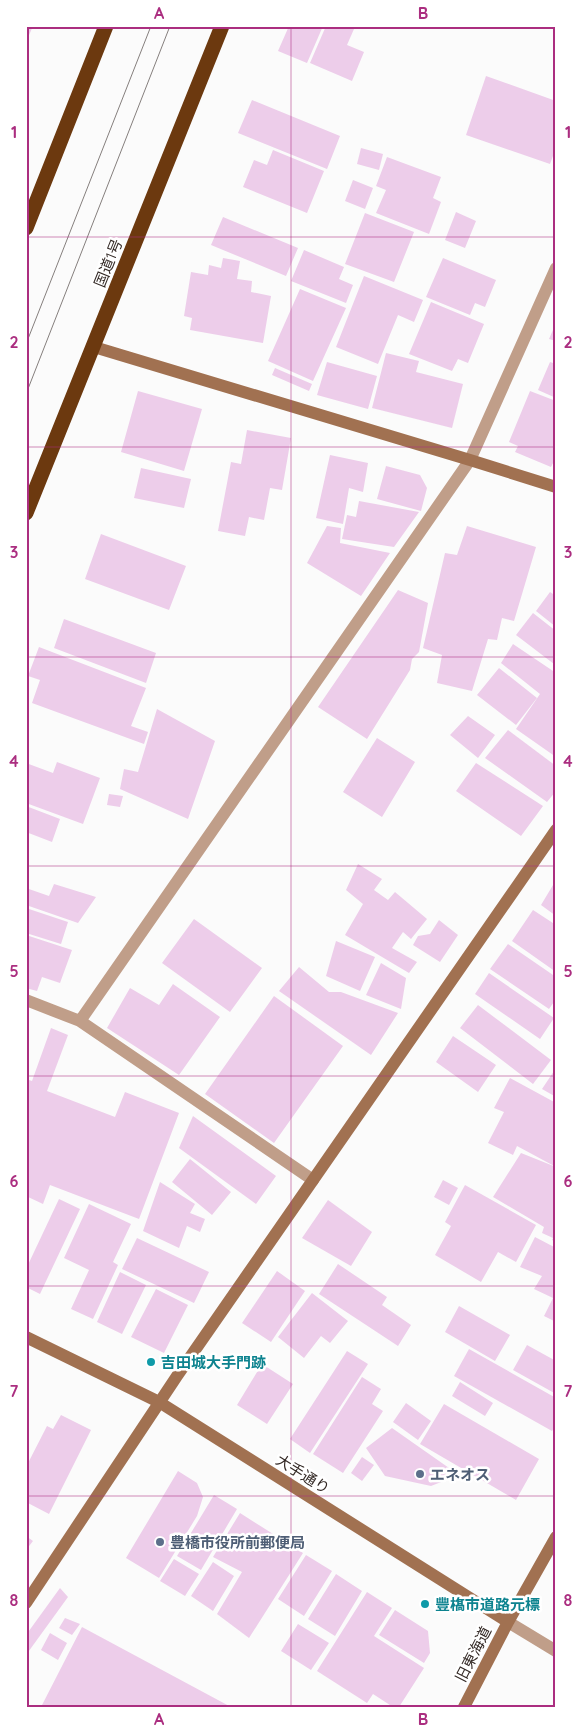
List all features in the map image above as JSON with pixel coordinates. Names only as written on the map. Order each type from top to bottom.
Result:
[{"type":"highway","points":[[26,228],[106,26]]},
{"type":"highway","name":"国道1号","points":[[26,513],[222,26]]},
{"type":"street","points":[[80,1021],[470,460],[556,268]]},
{"type":"street","points":[[94,347],[556,487]]},
{"type":"street","points":[[26,1603],[159,1402],[556,830]]},
{"type":"street","points":[[26,1000],[80,1021],[313,1180]]},
{"type":"street","name":"大手通り","points":[[26,1337],[159,1402],[556,1651]]},
{"type":"street","name":"旧東海道","points":[[464,1707],[508,1622],[556,1537]]},
{"type":"building","points":[[26,26],[33,26],[26,42]]},
{"type":"building","points":[[289,26],[323,26],[307,63],[278,51]]},
{"type":"building","points":[[326,26],[347,26],[354,29],[347,45],[364,52],[352,81],[310,63]]},
{"type":"building","points":[[486,76],[556,101],[556,148],[550,164],[466,135]]},
{"type":"building","points":[[252,100],[340,136],[327,169],[238,133]]},
{"type":"building","points":[[361,148],[383,154],[379,170],[357,164]]},
{"type":"building","points":[[273,150],[324,171],[307,213],[243,187],[254,160],[267,165]]},
{"type":"building","points":[[387,157],[441,177],[433,198],[441,202],[429,234],[376,213],[386,190],[376,186]]},
{"type":"building","points":[[353,180],[373,188],[365,209],[345,201]]},
{"type":"building","points":[[456,212],[476,221],[465,248],[445,240]]},
{"type":"building","points":[[365,213],[414,232],[394,282],[345,264]]},
{"type":"building","points":[[223,217],[298,248],[286,276],[211,245]]},
{"type":"building","points":[[304,250],[344,267],[339,279],[353,285],[346,303],[291,281]]},
{"type":"building","points":[[223,258],[240,261],[237,279],[252,281],[251,292],[271,296],[263,343],[190,330],[192,318],[184,316],[191,272],[208,275],[209,265],[221,268]]},
{"type":"building","points":[[443,258],[496,280],[485,307],[475,303],[470,315],[426,297]]},
{"type":"building","points":[[364,276],[423,300],[414,322],[398,315],[378,364],[336,347]]},
{"type":"building","points":[[300,289],[346,308],[313,381],[268,361]]},
{"type":"building","points":[[431,302],[484,324],[468,363],[458,359],[452,371],[409,354]]},
{"type":"building","points":[[556,323],[556,341],[549,339]]},
{"type":"building","points":[[386,353],[419,361],[416,372],[463,384],[452,428],[372,408]]},
{"type":"building","points":[[327,362],[377,376],[368,409],[317,395]]},
{"type":"building","points":[[550,362],[556,364],[556,398],[538,390]]},
{"type":"building","points":[[275,368],[312,384],[309,391],[272,375]]},
{"type":"building","points":[[138,391],[202,409],[184,471],[121,452]]},
{"type":"building","points":[[530,391],[556,401],[556,457],[551,467],[515,452],[518,446],[509,442]]},
{"type":"building","points":[[247,430],[291,438],[282,490],[270,488],[264,520],[249,517],[245,536],[218,531],[231,462],[241,464]]},
{"type":"building","points":[[330,455],[368,463],[363,492],[349,488],[343,524],[316,518]]},
{"type":"building","points":[[386,466],[420,475],[427,488],[421,511],[377,499]]},
{"type":"building","points":[[141,468],[191,479],[184,508],[134,498]]},
{"type":"building","points":[[359,501],[419,512],[394,547],[342,539],[347,515],[356,517]]},
{"type":"building","points":[[327,526],[341,528],[340,543],[390,553],[361,596],[307,563]]},
{"type":"building","points":[[467,526],[536,547],[514,621],[502,618],[497,640],[488,639],[472,691],[437,683],[442,655],[423,648],[445,553],[457,555]]},
{"type":"building","points":[[101,534],[186,566],[169,610],[85,579]]},
{"type":"building","points":[[398,590],[428,603],[419,652],[412,659],[410,670],[367,739],[318,707]]},
{"type":"building","points":[[550,592],[556,596],[556,627],[536,611]]},
{"type":"building","points":[[533,613],[556,631],[556,662],[554,664],[516,635]]},
{"type":"building","points":[[64,619],[156,653],[146,683],[54,648]]},
{"type":"building","points":[[513,644],[556,673],[556,757],[516,729],[540,694],[501,663]]},
{"type":"building","points":[[39,647],[146,688],[131,726],[148,732],[144,744],[32,703],[40,680],[28,676]]},
{"type":"building","points":[[499,668],[537,698],[516,725],[477,695]]},
{"type":"building","points":[[157,709],[215,741],[188,819],[120,789],[124,769],[138,772]]},
{"type":"building","points":[[468,716],[495,735],[478,758],[450,735]]},
{"type":"building","points":[[508,730],[556,766],[556,791],[547,802],[485,758]]},
{"type":"building","points":[[377,738],[415,762],[382,817],[343,792]]},
{"type":"building","points":[[57,762],[100,778],[83,824],[26,803],[26,763],[53,773]]},
{"type":"building","points":[[476,763],[543,806],[521,836],[456,791]]},
{"type":"building","points":[[109,794],[123,796],[120,807],[107,805]]},
{"type":"building","points":[[26,806],[60,819],[52,842],[26,832]]},
{"type":"building","points":[[358,864],[382,879],[374,890],[388,900],[395,892],[427,919],[411,939],[403,932],[392,948],[417,962],[409,973],[345,935],[363,904],[346,890]]},
{"type":"building","points":[[556,880],[556,916],[541,905]]},
{"type":"building","points":[[54,884],[96,897],[78,923],[26,905],[26,888],[49,896]]},
{"type":"building","points":[[26,908],[68,922],[61,944],[26,933]]},
{"type":"building","points":[[533,910],[556,925],[556,972],[512,941]]},
{"type":"building","points":[[194,919],[262,968],[230,1012],[162,963]]},
{"type":"building","points":[[439,920],[458,935],[440,962],[413,945],[418,936],[430,934]]},
{"type":"building","points":[[26,935],[72,950],[60,983],[42,977],[37,991],[26,988]]},
{"type":"building","points":[[336,941],[375,957],[360,991],[326,976]]},
{"type":"building","points":[[508,944],[556,977],[556,999],[549,1009],[490,969]]},
{"type":"building","points":[[381,963],[406,978],[401,1009],[366,995]]},
{"type":"building","points":[[299,967],[329,992],[341,992],[398,1013],[371,1055],[279,991]]},
{"type":"building","points":[[489,973],[554,1018],[540,1039],[475,994]]},
{"type":"building","points":[[173,984],[220,1017],[179,1075],[107,1028],[130,988],[159,1005]]},
{"type":"building","points":[[274,996],[343,1046],[274,1143],[205,1094]]},
{"type":"building","points":[[478,1005],[551,1060],[533,1084],[460,1028]]},
{"type":"building","points":[[51,1028],[68,1035],[47,1091],[115,1117],[125,1092],[179,1113],[139,1219],[50,1185],[43,1204],[26,1196],[26,1079],[32,1081]]},
{"type":"building","points":[[453,1036],[496,1065],[478,1092],[436,1062]]},
{"type":"building","points":[[556,1068],[556,1097],[542,1089]]},
{"type":"building","points":[[510,1078],[556,1103],[556,1167],[517,1146],[513,1155],[488,1143],[504,1112],[494,1108]]},
{"type":"building","points":[[193,1116],[276,1176],[256,1204],[179,1148]]},
{"type":"building","points":[[521,1153],[556,1167],[556,1242],[552,1240],[553,1238],[542,1233],[544,1227],[493,1197]]},
{"type":"building","points":[[190,1159],[231,1192],[212,1215],[172,1182]]},
{"type":"building","points":[[443,1180],[458,1188],[449,1205],[434,1197]]},
{"type":"building","points":[[160,1182],[195,1204],[190,1213],[205,1219],[200,1232],[187,1226],[179,1248],[143,1231]]},
{"type":"building","points":[[465,1185],[536,1225],[516,1262],[498,1252],[481,1282],[435,1255],[451,1226],[445,1222]]},
{"type":"building","points":[[59,1199],[80,1209],[40,1294],[26,1287],[26,1269]]},
{"type":"building","points":[[328,1200],[372,1232],[351,1266],[302,1238]]},
{"type":"building","points":[[89,1204],[131,1224],[113,1262],[118,1265],[93,1319],[71,1309],[89,1270],[64,1258]]},
{"type":"building","points":[[535,1237],[556,1248],[556,1322],[544,1316],[553,1298],[534,1289],[542,1276],[520,1267]]},
{"type":"building","points":[[137,1238],[209,1272],[194,1303],[122,1269]]},
{"type":"building","points":[[338,1264],[387,1297],[382,1305],[411,1325],[398,1346],[319,1294]]},
{"type":"building","points":[[277,1271],[305,1291],[271,1342],[242,1323]]},
{"type":"building","points":[[120,1272],[146,1285],[122,1334],[97,1322]]},
{"type":"building","points":[[156,1289],[188,1305],[164,1353],[131,1337]]},
{"type":"building","points":[[312,1293],[348,1321],[330,1343],[321,1336],[304,1358],[278,1337]]},
{"type":"building","points":[[459,1306],[510,1335],[495,1361],[445,1332]]},
{"type":"building","points":[[527,1345],[556,1361],[556,1394],[513,1370]]},
{"type":"building","points":[[469,1349],[556,1398],[556,1425],[552,1431],[454,1376]]},
{"type":"building","points":[[347,1351],[368,1364],[310,1453],[290,1439]]},
{"type":"building","points":[[262,1364],[293,1384],[267,1424],[237,1405]]},
{"type":"building","points":[[362,1377],[381,1389],[372,1404],[383,1411],[343,1473],[313,1454]]},
{"type":"building","points":[[460,1382],[493,1403],[485,1416],[452,1396]]},
{"type":"building","points":[[406,1403],[431,1421],[418,1440],[393,1422]]},
{"type":"building","points":[[444,1404],[539,1459],[516,1500],[420,1444]]},
{"type":"building","points":[[61,1415],[91,1430],[49,1514],[26,1502],[26,1467],[47,1426],[53,1429]]},
{"type":"building","points":[[392,1428],[459,1475],[431,1486],[385,1476],[366,1448]]},
{"type":"building","points":[[362,1457],[374,1465],[362,1481],[351,1473]]},
{"type":"building","points":[[178,1471],[197,1483],[203,1497],[197,1516],[159,1578],[126,1558]]},
{"type":"building","points":[[214,1495],[237,1509],[201,1570],[177,1556]]},
{"type":"building","points":[[240,1513],[303,1553],[249,1638],[217,1614],[242,1572],[213,1557]]},
{"type":"building","points":[[26,1536],[33,1541],[26,1550]]},
{"type":"building","points":[[306,1555],[332,1571],[304,1616],[278,1599]]},
{"type":"building","points":[[174,1559],[199,1574],[185,1596],[160,1581]]},
{"type":"building","points":[[213,1562],[234,1576],[213,1611],[191,1596]]},
{"type":"building","points":[[336,1574],[362,1591],[335,1636],[308,1619]]},
{"type":"building","points":[[60,1588],[68,1597],[26,1655],[26,1635]]},
{"type":"building","points":[[367,1592],[392,1608],[374,1636],[424,1668],[399,1707],[393,1707],[373,1694],[367,1703],[317,1671]]},
{"type":"building","points":[[395,1610],[428,1631],[430,1653],[424,1663],[379,1635]]},
{"type":"building","points":[[65,1618],[80,1624],[72,1635],[59,1628]]},
{"type":"building","points":[[298,1624],[329,1643],[311,1670],[281,1651]]},
{"type":"building","points":[[82,1627],[231,1707],[41,1707]]},
{"type":"building","points":[[50,1633],[67,1643],[58,1660],[41,1650]]},
{"type":"tram line","points":[[26,344],[151,26]]},
{"type":"tram line","points":[[26,394],[170,26]]},
{"type":"place","name":"吉田城大手門跡","points":[[151,1362]]},
{"type":"place","name":"エネオス","points":[[420,1474]]},
{"type":"place","name":"豊橋市役所前郵便局","points":[[160,1542]]},
{"type":"place","name":"豐𣘺市道路元標","points":[[425,1604]]}]
